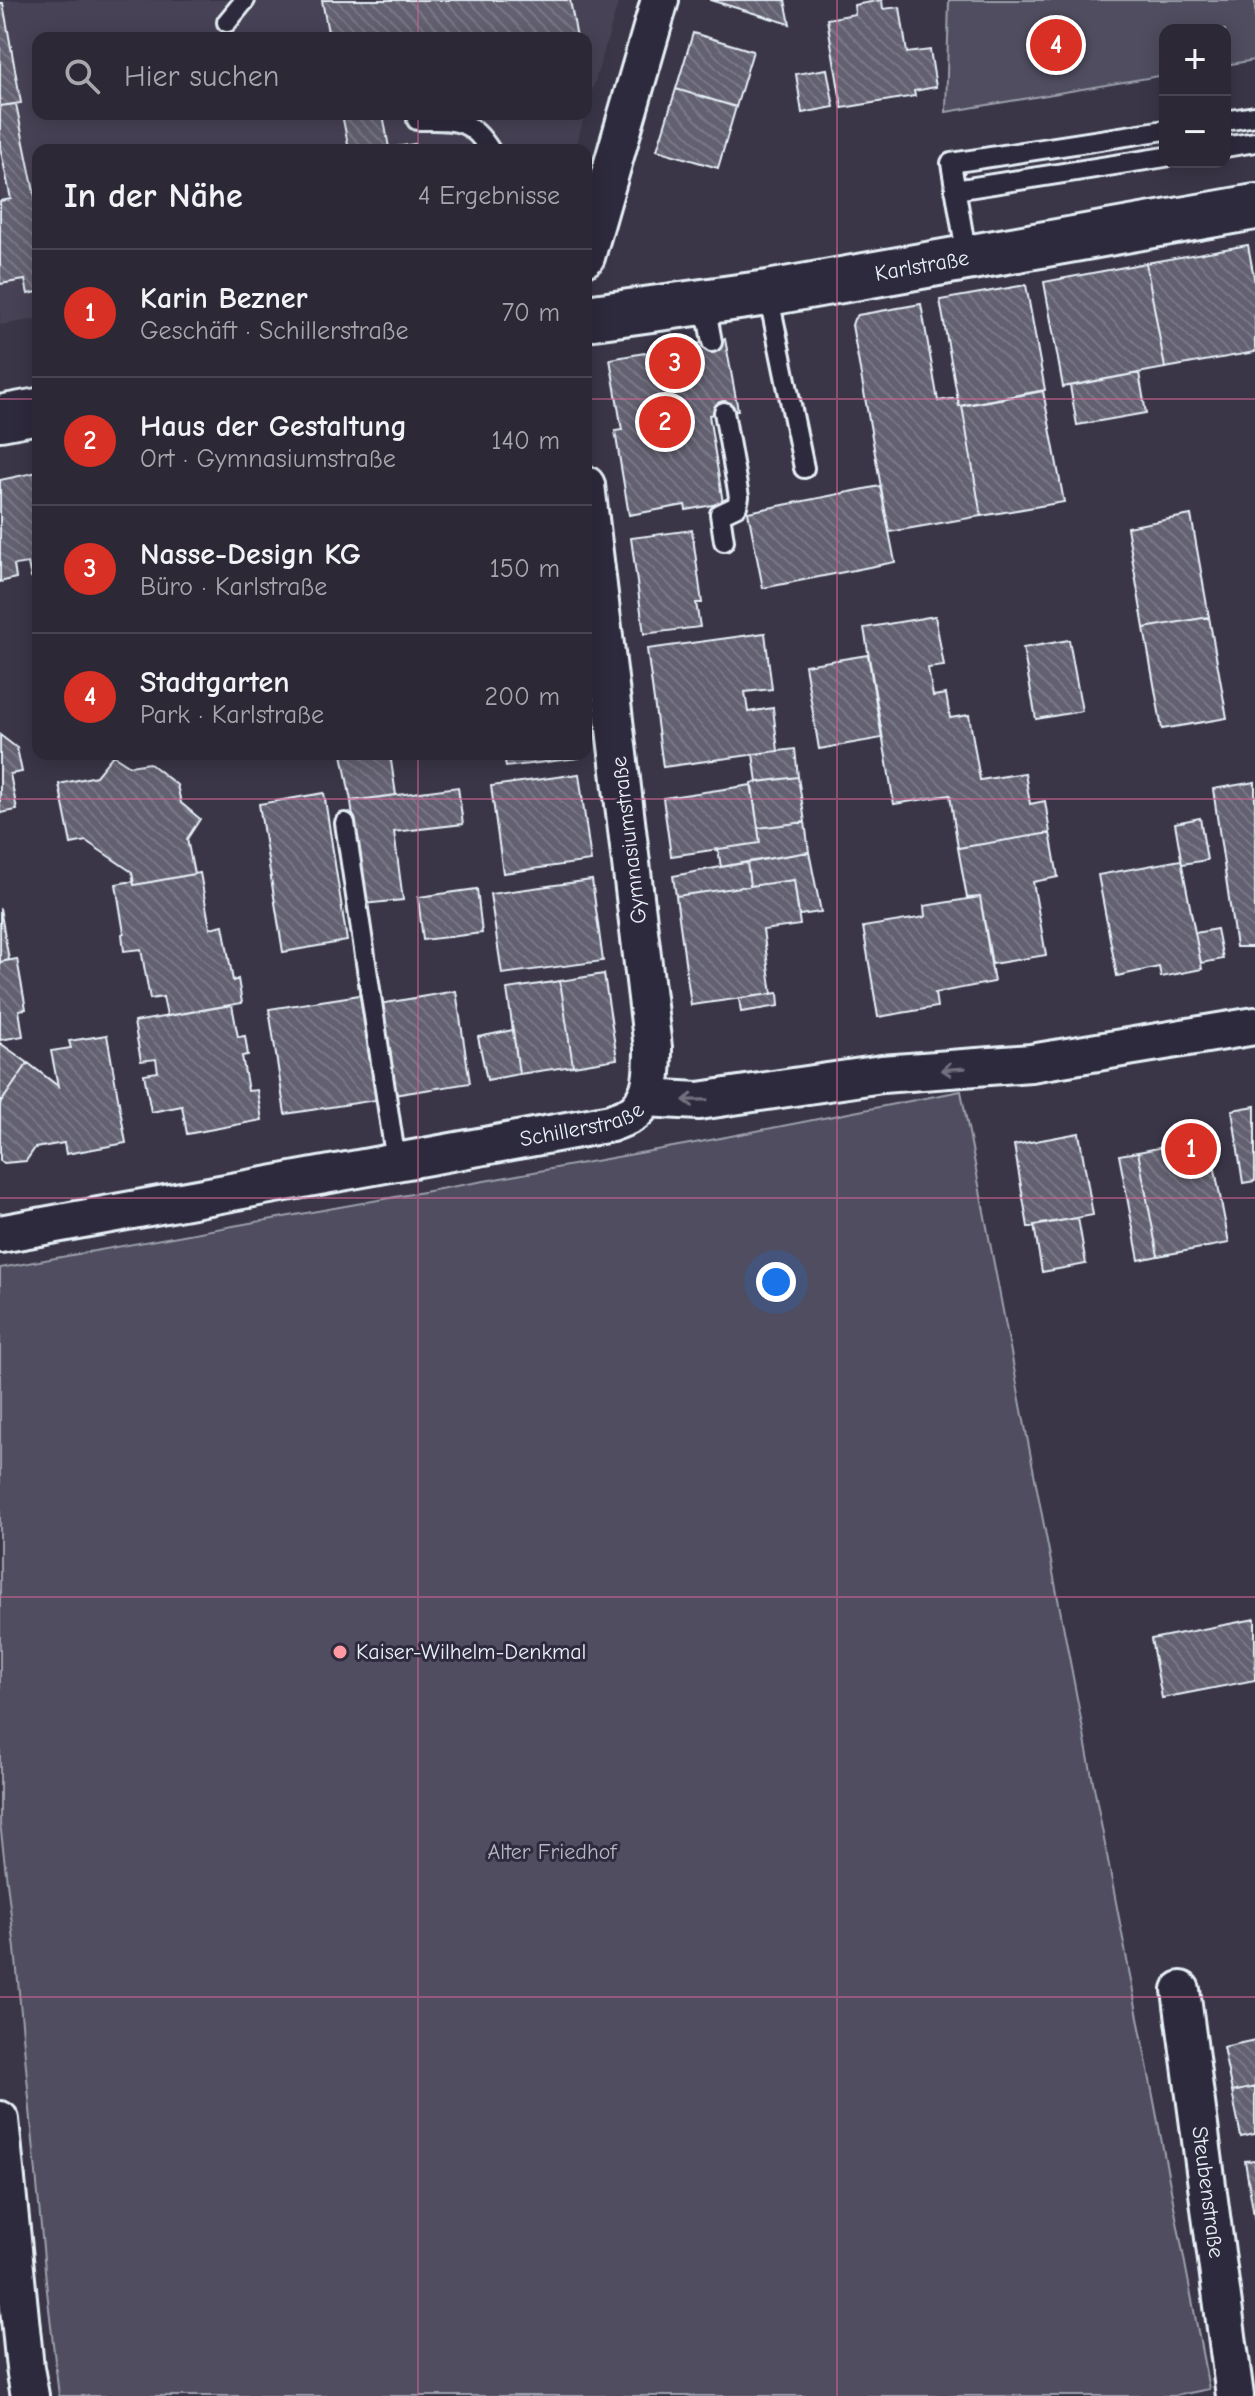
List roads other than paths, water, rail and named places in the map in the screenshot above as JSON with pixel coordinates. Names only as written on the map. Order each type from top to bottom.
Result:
[{"type":"street","points":[[593,210],[660,0]]},
{"type":"street","name":"Karlstraße","points":[[592,318],[708,322],[768,293],[1255,207]]},
{"type":"street","points":[[0,418],[32,412]]},
{"type":"street","name":"Gymnasiumstraße","points":[[592,535],[653,1048],[653,1077],[645,1098]]},
{"type":"street","name":"Schillerstraße","points":[[0,1234],[611,1123],[635,1112],[645,1098],[699,1101],[882,1074],[1031,1063],[1255,1026]]},
{"type":"street","name":"Steubenstraße","points":[[1181,1990],[1235,2396]]},
{"type":"street","points":[[0,2120],[30,2396]]},
{"type":"lane","points":[[227,22],[245,0]]},
{"type":"lane","points":[[1231,120],[1255,116]]},
{"type":"lane","points":[[417,120],[458,120],[481,136],[486,144]]},
{"type":"lane","points":[[967,258],[951,163],[1159,131]]},
{"type":"lane","points":[[1231,146],[1255,142]]},
{"type":"lane","points":[[955,190],[1159,158]]},
{"type":"lane","points":[[768,293],[804,468]]},
{"type":"lane","points":[[724,412],[739,497],[737,506],[720,514],[724,541]]},
{"type":"lane","points":[[345,823],[396,1162]]},
{"type":"place","name":"Stadtgarten","points":[[1056,45]]},
{"type":"place","name":"Nasse-Design KG","points":[[675,363]]},
{"type":"place","name":"Haus der Gestaltung","points":[[665,422]]},
{"type":"place","name":"Karin Bezner","points":[[1191,1149]]},
{"type":"place","name":"Kaiser-Wilhelm-Denkmal","points":[[340,1652]]},
{"type":"park label","name":"Alter Friedhof","points":[[552,1852]]}]
